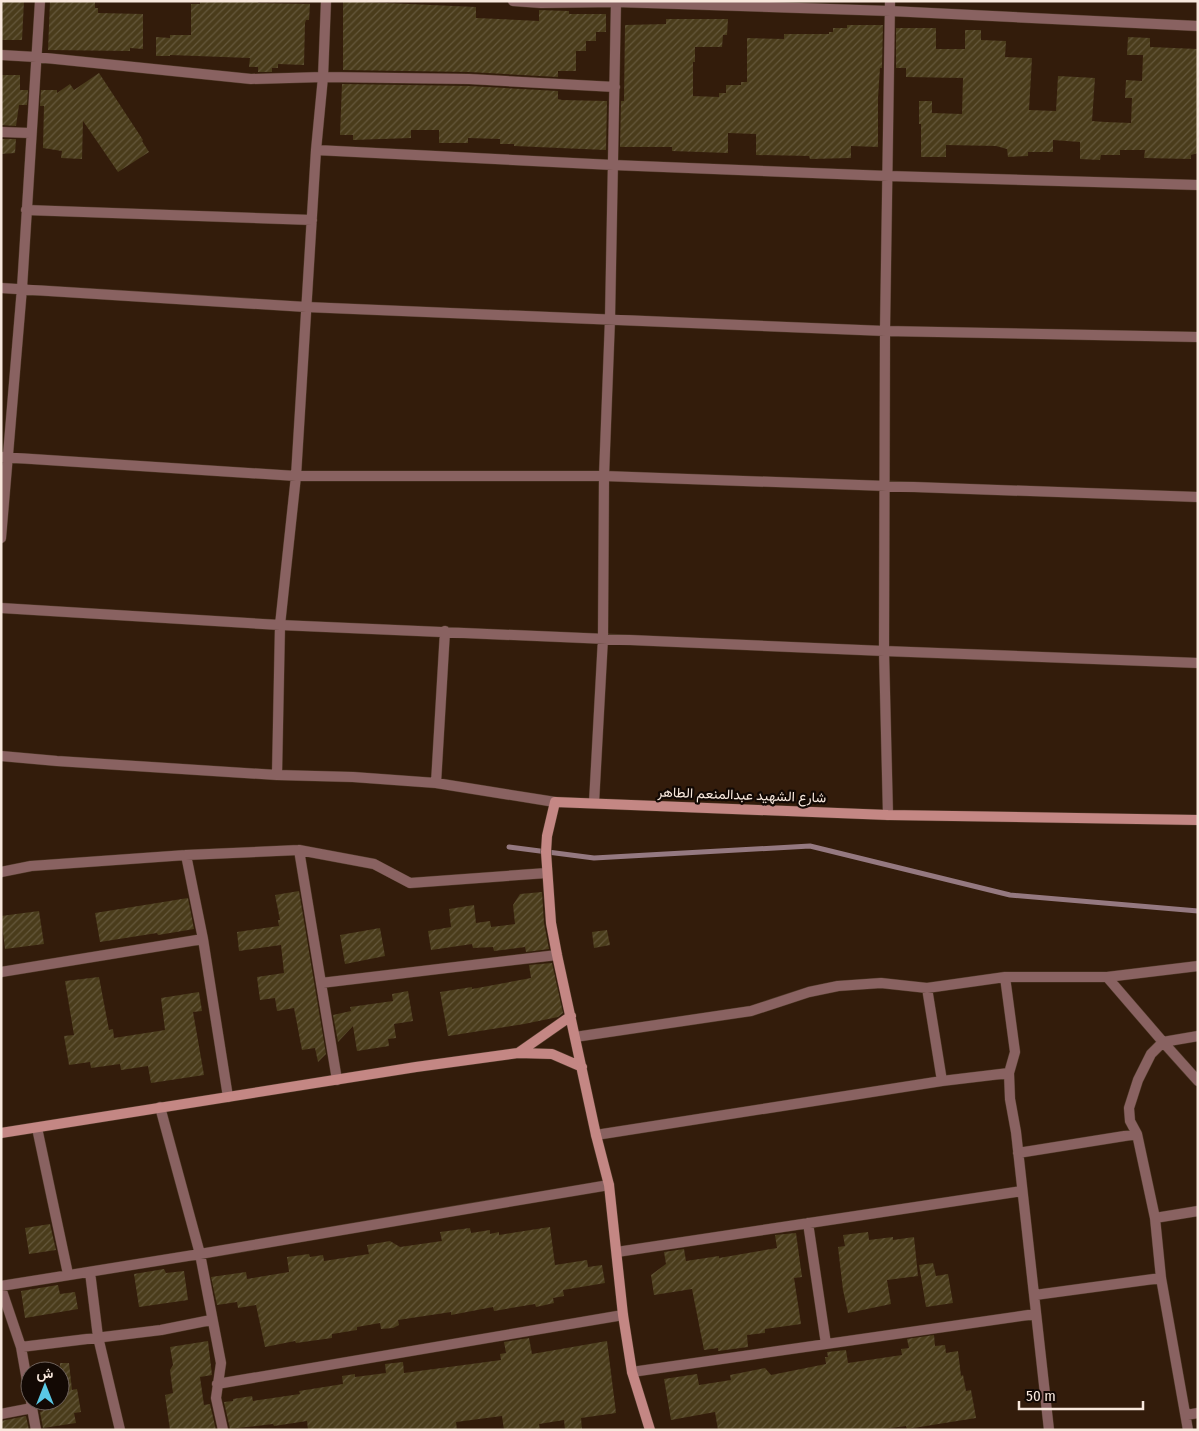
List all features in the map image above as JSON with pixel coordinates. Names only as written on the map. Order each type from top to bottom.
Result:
[{"type":"street","points":[[1,538],[5,457],[22,288],[30,133],[40,1]]},
{"type":"street","points":[[277,775],[280,624],[296,476],[316,150],[323,77],[326,1]]},
{"type":"street","points":[[513,1],[541,3],[616,1],[890,6],[1198,26]]},
{"type":"street","points":[[594,803],[603,638],[604,476],[610,319],[616,1]]},
{"type":"street","points":[[888,815],[884,651],[884,485],[890,6]]},
{"type":"street","points":[[1,55],[251,79],[323,77],[469,79],[615,87]]},
{"type":"street","points":[[1,132],[30,133]]},
{"type":"street","points":[[316,150],[888,176],[1198,185]]},
{"type":"street","points":[[26,210],[312,220]]},
{"type":"street","points":[[1,288],[306,307],[885,330],[1198,337]]},
{"type":"street","points":[[5,457],[296,476],[604,476],[1198,497]]},
{"type":"street","points":[[1,608],[280,624],[1198,663]]},
{"type":"street","points":[[436,783],[445,631]]},
{"type":"street","points":[[1,756],[277,775],[353,777],[436,783],[555,802],[547,836],[547,873],[552,923],[557,955],[596,1135],[609,1185],[632,1372],[650,1430]]},
{"type":"street","name":"شارع الشهيد عبدالمنعم الطاهر","points":[[555,802],[888,815],[1198,820]]},
{"type":"street","points":[[1,872],[31,866],[186,855],[299,850],[374,864],[410,883],[547,873]]},
{"type":"street","points":[[299,850],[337,1080]]},
{"type":"street","points":[[186,855],[203,939],[228,1097]]},
{"type":"street","points":[[1,972],[203,939]]},
{"type":"street","points":[[322,984],[557,955]]},
{"type":"street","points":[[575,1037],[751,1011],[809,992],[838,986],[881,983],[927,988],[1005,978],[1107,977],[1198,966]]},
{"type":"street","points":[[1107,977],[1198,1080]]},
{"type":"street","points":[[1005,978],[1015,1052],[1009,1073],[1010,1100],[1018,1153],[1049,1430]]},
{"type":"street","points":[[927,988],[942,1082]]},
{"type":"street","points":[[518,1053],[571,1016]]},
{"type":"street","points":[[1188,1430],[1161,1278],[1155,1218],[1137,1134],[1130,1121],[1129,1108],[1138,1080],[1151,1054],[1163,1042],[1198,1036]]},
{"type":"street","points":[[1,1134],[160,1107],[518,1053],[552,1054],[582,1067]]},
{"type":"street","points":[[596,1135],[1009,1073]]},
{"type":"street","points":[[160,1107],[200,1254],[211,1320],[221,1363],[216,1398],[223,1430]]},
{"type":"street","points":[[37,1128],[68,1274]]},
{"type":"street","points":[[1018,1153],[1137,1134]]},
{"type":"street","points":[[24,1361],[21,1347],[1,1287],[68,1274],[200,1254],[609,1185]]},
{"type":"street","points":[[617,1252],[1022,1191]]},
{"type":"street","points":[[1155,1218],[1198,1211]]},
{"type":"street","points":[[808,1223],[826,1344]]},
{"type":"street","points":[[90,1272],[98,1337],[120,1430]]},
{"type":"street","points":[[1034,1295],[1161,1278]]},
{"type":"street","points":[[632,1372],[1035,1314]]},
{"type":"street","points":[[217,1384],[624,1315]]},
{"type":"street","points":[[21,1347],[160,1330],[211,1320]]},
{"type":"street","points":[[1,1414],[20,1406]]},
{"type":"street","points":[[33,1411],[36,1430]]},
{"type":"street","points":[[1186,1415],[1198,1413]]},
{"type":"building","points":[[1,1],[24,1],[22,40],[1,40]]},
{"type":"building","points":[[50,1],[95,1],[95,8],[98,8],[98,13],[143,14],[143,49],[130,48],[130,51],[48,50]]},
{"type":"building","points":[[200,1],[258,1],[258,3],[310,4],[309,20],[306,20],[305,23],[304,65],[278,64],[278,68],[272,68],[272,72],[258,72],[258,67],[249,67],[250,58],[156,56],[156,37],[170,38],[170,35],[191,35],[191,4],[200,4]]},
{"type":"building","points":[[343,1],[476,7],[476,18],[539,21],[539,10],[569,11],[569,14],[606,14],[606,32],[596,32],[596,41],[586,41],[586,51],[576,51],[576,71],[558,71],[558,77],[469,72],[343,70]]},
{"type":"building","points":[[666,19],[728,19],[727,35],[723,35],[722,47],[695,47],[695,62],[693,62],[693,96],[719,97],[719,93],[726,93],[726,85],[741,85],[741,82],[747,82],[747,38],[784,39],[784,34],[829,34],[829,32],[833,32],[833,28],[847,28],[847,25],[883,25],[882,68],[880,68],[878,98],[878,147],[851,146],[851,158],[810,159],[809,156],[756,155],[756,134],[728,133],[728,153],[672,151],[672,147],[620,147],[621,101],[624,101],[625,25],[666,24]]},
{"type":"building","points":[[896,28],[936,28],[936,49],[965,49],[965,30],[981,30],[981,40],[1006,41],[1005,57],[1032,58],[1029,110],[1056,111],[1058,76],[1095,78],[1092,121],[1105,122],[1131,123],[1132,98],[1125,98],[1126,80],[1142,81],[1143,55],[1127,55],[1128,37],[1150,38],[1150,47],[1198,49],[1198,153],[1191,155],[1191,159],[1144,158],[1145,150],[1120,150],[1120,155],[1101,155],[1100,160],[1080,159],[1080,142],[1053,140],[1053,152],[1028,152],[1028,156],[1008,157],[1007,149],[996,146],[946,145],[946,157],[921,157],[919,101],[932,101],[932,113],[962,114],[963,78],[906,77],[906,68],[896,68]]},
{"type":"building","points":[[99,73],[149,152],[118,172],[83,121],[82,159],[61,158],[62,151],[43,148],[44,106],[40,106],[41,90],[57,90],[57,93],[70,84],[74,90]]},
{"type":"building","points":[[1,75],[20,75],[20,90],[28,90],[27,105],[19,105],[16,126],[1,125]]},
{"type":"building","points":[[342,84],[469,86],[558,91],[558,99],[562,100],[607,101],[606,150],[514,146],[514,144],[500,144],[500,139],[468,138],[468,143],[439,143],[439,130],[411,130],[411,138],[353,140],[353,135],[340,135]]},
{"type":"building","points":[[1,139],[16,139],[15,153],[1,154]]},
{"type":"building","points":[[299,891],[326,1054],[318,1062],[315,1048],[302,1050],[294,1008],[277,1011],[275,998],[260,1000],[257,977],[284,973],[281,945],[239,951],[237,932],[279,926],[278,920],[280,920],[275,895]]},
{"type":"building","points":[[542,892],[544,923],[549,949],[526,952],[525,947],[494,951],[493,947],[473,948],[472,944],[431,950],[428,931],[451,927],[449,909],[474,905],[476,923],[490,921],[491,927],[515,924],[513,905],[520,894]]},
{"type":"building","points":[[188,898],[194,929],[100,942],[95,913]]},
{"type":"building","points":[[39,911],[44,944],[5,949],[1,916]]},
{"type":"building","points":[[380,928],[385,956],[345,964],[340,935]]},
{"type":"building","points":[[607,930],[610,945],[594,948],[592,932]]},
{"type":"building","points":[[552,963],[563,1013],[558,1017],[448,1036],[440,992],[472,987],[472,989],[531,978],[529,965]]},
{"type":"building","points":[[99,977],[109,1030],[113,1029],[114,1038],[165,1030],[161,998],[199,992],[202,1011],[193,1012],[204,1075],[151,1083],[148,1066],[121,1070],[120,1064],[91,1068],[90,1062],[69,1065],[64,1036],[74,1035],[65,981]]},
{"type":"building","points":[[408,991],[413,1021],[394,1024],[396,1038],[388,1039],[389,1046],[357,1051],[353,1026],[338,1042],[333,1015],[351,1011],[350,1007],[393,1001],[392,994]]},
{"type":"building","points":[[50,1224],[56,1250],[29,1254],[25,1228]]},
{"type":"building","points":[[550,1227],[555,1265],[587,1260],[588,1267],[602,1265],[605,1283],[563,1290],[564,1296],[553,1298],[554,1303],[536,1307],[535,1304],[494,1311],[493,1307],[451,1315],[451,1312],[398,1320],[399,1325],[393,1328],[381,1329],[380,1323],[357,1327],[357,1330],[332,1334],[332,1338],[296,1343],[295,1341],[265,1347],[256,1305],[238,1308],[237,1302],[217,1305],[211,1277],[246,1272],[247,1279],[289,1272],[287,1257],[309,1254],[310,1257],[323,1255],[324,1261],[369,1254],[367,1245],[390,1241],[400,1247],[442,1241],[440,1232],[470,1228],[471,1233],[490,1230],[490,1234],[499,1232],[499,1235]]},
{"type":"building","points":[[868,1232],[869,1240],[893,1237],[893,1240],[914,1237],[918,1276],[887,1280],[891,1304],[848,1313],[838,1247],[845,1246],[843,1235]]},
{"type":"building","points":[[796,1233],[802,1277],[794,1278],[801,1324],[765,1329],[765,1333],[747,1335],[748,1347],[718,1351],[718,1348],[704,1350],[692,1289],[654,1295],[651,1275],[666,1264],[664,1252],[684,1249],[686,1261],[719,1256],[719,1258],[777,1248],[775,1235]]},
{"type":"building","points":[[933,1263],[936,1276],[948,1274],[953,1303],[926,1307],[919,1265]]},
{"type":"building","points":[[164,1269],[166,1273],[184,1271],[188,1300],[139,1307],[134,1274]]},
{"type":"building","points":[[58,1285],[60,1294],[75,1292],[78,1309],[25,1318],[21,1291]]},
{"type":"building","points":[[934,1335],[935,1346],[945,1345],[946,1353],[958,1351],[961,1376],[963,1375],[966,1391],[971,1390],[976,1418],[907,1429],[906,1426],[878,1430],[718,1430],[715,1412],[671,1420],[664,1379],[697,1374],[699,1385],[731,1380],[730,1375],[765,1368],[771,1375],[826,1364],[825,1357],[828,1357],[827,1352],[846,1350],[848,1363],[902,1355],[901,1349],[909,1348],[907,1339]]},
{"type":"building","points":[[529,1338],[532,1354],[607,1341],[616,1413],[581,1418],[582,1430],[565,1430],[564,1420],[539,1424],[540,1430],[504,1430],[502,1416],[456,1422],[457,1430],[308,1430],[307,1421],[274,1426],[273,1424],[230,1429],[224,1402],[233,1401],[233,1399],[252,1396],[253,1401],[300,1394],[299,1391],[343,1384],[342,1376],[355,1374],[355,1377],[386,1373],[385,1364],[403,1362],[404,1373],[501,1360],[500,1354],[506,1353],[504,1342]]},
{"type":"building","points":[[208,1341],[212,1375],[200,1377],[204,1405],[210,1404],[216,1430],[170,1430],[165,1395],[173,1393],[170,1370],[173,1365],[170,1347]]},
{"type":"building","points":[[70,1372],[72,1390],[77,1389],[81,1412],[74,1413],[76,1423],[43,1428],[40,1412],[70,1411]]},
{"type":"building","points":[[26,1416],[29,1430],[1,1430],[1,1421]]},
{"type":"waterway","points":[[509,847],[594,858],[810,846],[1010,895],[1198,911]]}]
